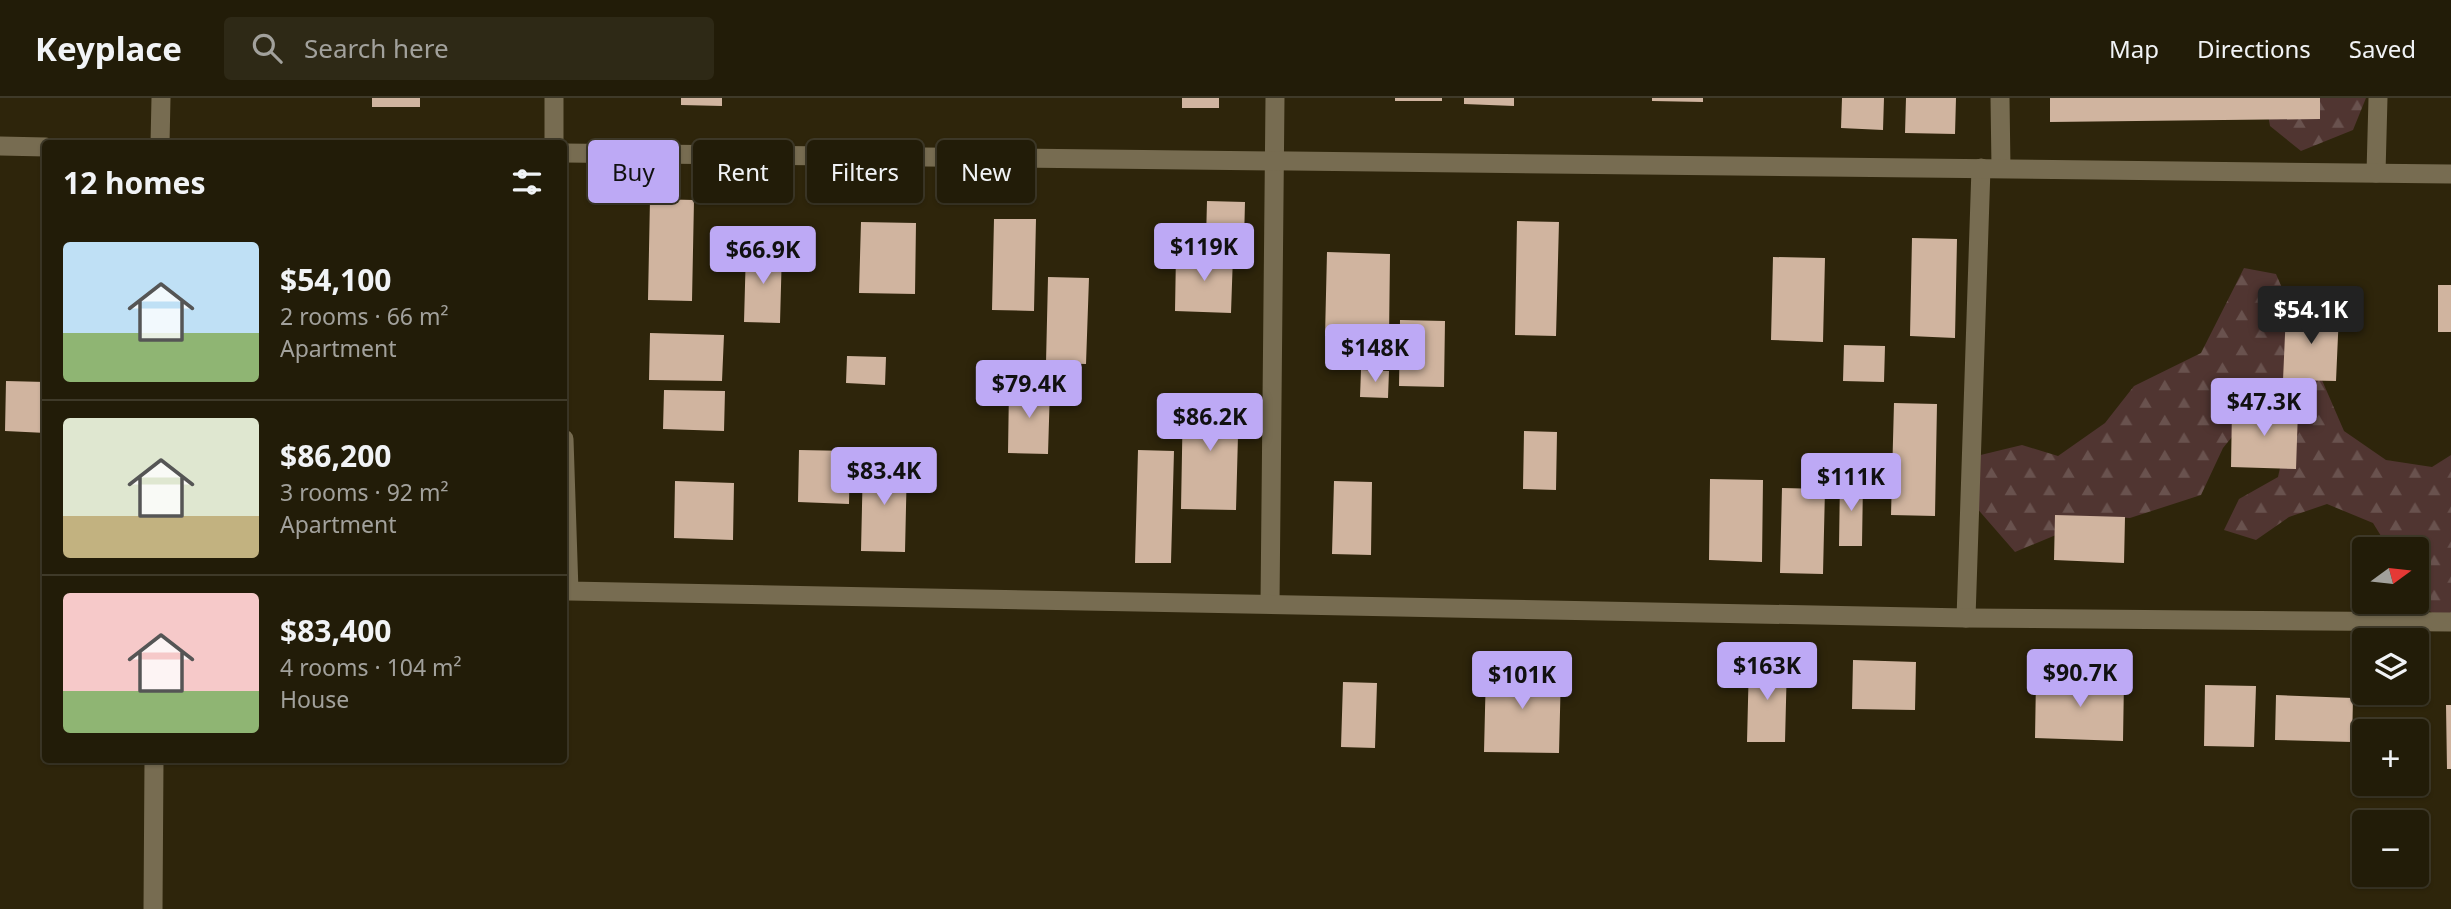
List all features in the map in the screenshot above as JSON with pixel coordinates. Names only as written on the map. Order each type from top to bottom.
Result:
[{"type":"street","points":[[160,140],[161,98]]},
{"type":"street","points":[[554,98],[554,140]]},
{"type":"street","points":[[1270,604],[1275,98]]},
{"type":"street","points":[[2000,98],[2001,169]]},
{"type":"street","points":[[2376,173],[2378,98]]},
{"type":"street","points":[[0,146],[42,147]]},
{"type":"street","points":[[567,153],[2451,174]]},
{"type":"street","points":[[1966,618],[1981,169]]},
{"type":"street","points":[[567,530],[569,591],[1966,618],[2451,622]]},
{"type":"street","points":[[153,909],[154,763]]},
{"type":"green space","points":[[2265,98],[2366,98],[2353,130],[2301,151],[2270,126]]},
{"type":"green space","points":[[2244,268],[2276,274],[2344,431],[2386,460],[2432,467],[2451,455],[2451,627],[2429,611],[2429,537],[2382,537],[2373,523],[2327,504],[2289,517],[2256,540],[2224,530],[2239,499],[2278,477],[2285,445],[2254,410],[2223,448],[2201,495],[2130,518],[2088,517],[2063,532],[2015,552],[1968,498],[1964,459],[2022,445],[2058,456],[2105,423],[2134,386],[2201,353]]},
{"type":"building","points":[[372,98],[420,98],[420,107],[372,107]]},
{"type":"building","points":[[681,98],[722,98],[722,106],[681,105]]},
{"type":"building","points":[[1182,98],[1219,98],[1219,108],[1182,108]]},
{"type":"building","points":[[1395,98],[1442,98],[1442,101],[1395,101]]},
{"type":"building","points":[[1464,98],[1514,98],[1514,106],[1464,104]]},
{"type":"building","points":[[1652,98],[1703,98],[1703,102],[1652,101]]},
{"type":"building","points":[[1842,98],[1884,98],[1883,130],[1841,128]]},
{"type":"building","points":[[1906,98],[1956,98],[1955,134],[1905,133]]},
{"type":"building","points":[[2050,98],[2320,98],[2320,119],[2050,122]]},
{"type":"building","points":[[693,200],[692,301],[648,300],[650,203]]},
{"type":"building","points":[[1207,201],[1245,202],[1244,241],[1206,240]]},
{"type":"building","points":[[994,219],[1036,219],[1034,311],[992,310]]},
{"type":"building","points":[[1517,221],[1559,222],[1556,336],[1515,335]]},
{"type":"building","points":[[861,222],[916,223],[915,294],[859,293]]},
{"type":"building","points":[[1912,238],[1957,239],[1955,338],[1910,336]]},
{"type":"building","points":[[746,249],[782,250],[780,323],[744,322]]},
{"type":"building","points":[[1327,252],[1390,254],[1389,338],[1325,336]]},
{"type":"building","points":[[1176,253],[1233,255],[1231,313],[1175,311]]},
{"type":"building","points":[[1773,257],[1825,258],[1823,342],[1771,340]]},
{"type":"building","points":[[1048,277],[1089,278],[1086,364],[1046,363]]},
{"type":"building","points":[[2438,285],[2451,285],[2451,332],[2438,332]]},
{"type":"building","points":[[2286,312],[2339,313],[2336,381],[2283,380]]},
{"type":"building","points":[[1400,320],[1445,321],[1444,387],[1399,386]]},
{"type":"building","points":[[650,333],[724,335],[722,381],[649,380]]},
{"type":"building","points":[[1844,345],[1885,346],[1884,382],[1843,381]]},
{"type":"building","points":[[847,356],[886,357],[885,385],[846,383]]},
{"type":"building","points":[[1361,370],[1389,371],[1388,398],[1360,397]]},
{"type":"building","points":[[6,381],[42,382],[42,433],[5,431]]},
{"type":"building","points":[[1009,387],[1050,388],[1048,454],[1008,453]]},
{"type":"building","points":[[664,390],[725,391],[724,431],[663,429]]},
{"type":"building","points":[[1183,397],[1239,398],[1236,510],[1181,509]]},
{"type":"building","points":[[1894,403],[1937,404],[1935,516],[1891,515]]},
{"type":"building","points":[[2232,408],[2298,410],[2296,469],[2231,467]]},
{"type":"building","points":[[1524,431],[1557,432],[1556,490],[1523,489]]},
{"type":"building","points":[[799,450],[850,451],[849,504],[798,502]]},
{"type":"building","points":[[1138,450],[1174,451],[1171,563],[1135,563]]},
{"type":"building","points":[[863,462],[907,463],[905,552],[861,551]]},
{"type":"building","points":[[1710,479],[1763,480],[1762,562],[1709,560]]},
{"type":"building","points":[[1840,480],[1863,481],[1862,546],[1839,546]]},
{"type":"building","points":[[675,481],[734,483],[733,540],[674,538]]},
{"type":"building","points":[[1334,481],[1372,482],[1371,555],[1332,554]]},
{"type":"building","points":[[1782,488],[1825,489],[1823,574],[1780,573]]},
{"type":"building","points":[[2055,515],[2125,517],[2124,563],[2054,560]]},
{"type":"building","points":[[1853,660],[1916,662],[1915,710],[1852,709]]},
{"type":"building","points":[[1749,661],[1787,662],[1785,742],[1747,742]]},
{"type":"building","points":[[1486,669],[1561,671],[1559,753],[1484,752]]},
{"type":"building","points":[[2036,678],[2124,680],[2123,741],[2035,738]]},
{"type":"building","points":[[1343,682],[1377,683],[1375,748],[1341,747]]},
{"type":"building","points":[[2205,685],[2256,686],[2254,747],[2204,746]]},
{"type":"building","points":[[2276,695],[2352,698],[2352,742],[2275,740]]},
{"type":"building","points":[[2446,705],[2451,705],[2451,769],[2447,769]]}]
